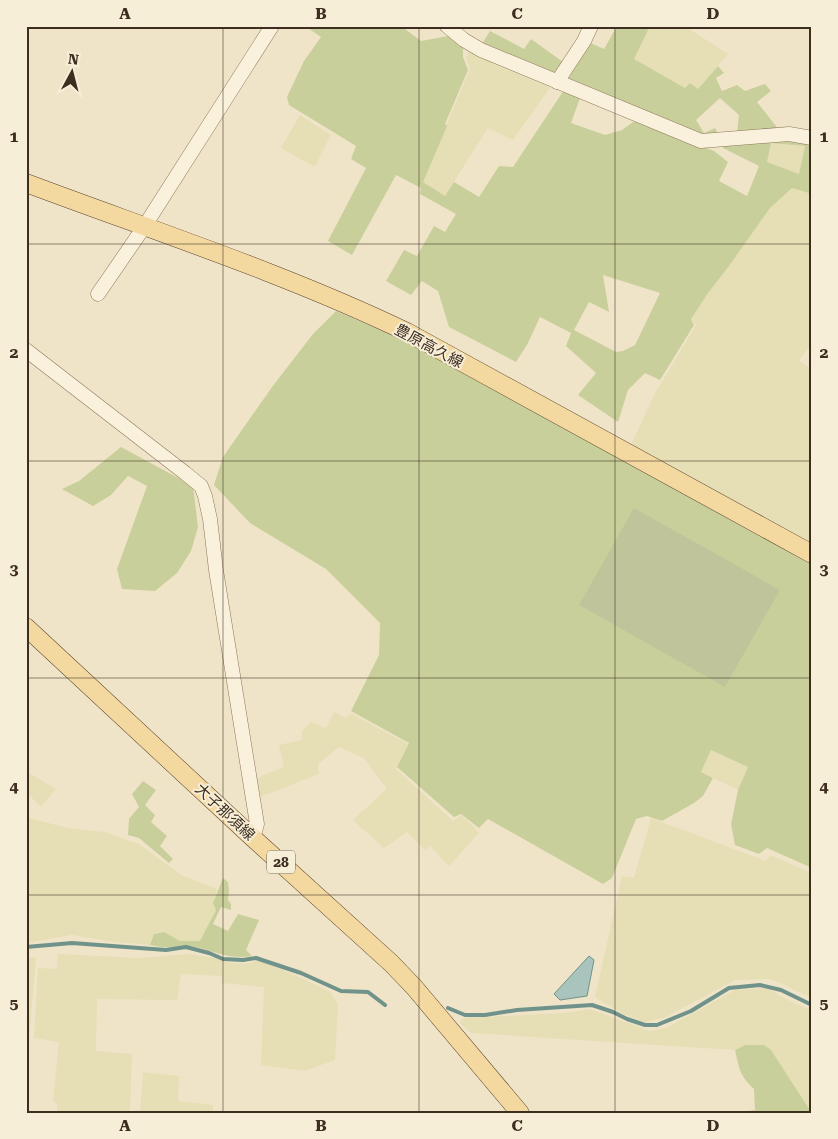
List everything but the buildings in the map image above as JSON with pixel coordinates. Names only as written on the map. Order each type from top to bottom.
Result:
[{"type":"main road","name":"豊原高久線","points":[[26,183],[276,276],[365,312],[407,332],[812,554]]},
{"type":"main road","name":"大子那須線","points":[[26,627],[253,838],[359,933],[414,987],[520,1113]]},
{"type":"street","points":[[98,294],[144,227],[272,26]]},
{"type":"street","points":[[447,26],[464,40],[481,50],[702,140],[790,134],[812,138]]},
{"type":"street","points":[[557,82],[584,41],[591,26]]},
{"type":"street","points":[[26,350],[201,486],[205,496],[257,824],[253,838]]},
{"type":"shaded area","points":[[650,26],[685,26],[728,54],[698,89],[685,88],[633,59]]},
{"type":"shaded area","points":[[470,49],[552,85],[513,140],[488,128],[445,196],[422,182],[470,69],[466,58]]},
{"type":"shaded area","points":[[300,115],[331,135],[315,167],[281,148]]},
{"type":"shaded area","points":[[771,143],[805,146],[799,175],[767,162]]},
{"type":"shaded area","points":[[792,188],[812,194],[812,342],[799,361],[812,369],[812,545],[631,445],[654,395],[696,325],[691,319],[770,208]]},
{"type":"shaded area","points":[[334,712],[345,718],[352,714],[408,744],[396,769],[453,821],[462,815],[479,833],[449,866],[430,846],[425,850],[407,832],[384,848],[353,820],[387,789],[364,758],[339,747],[318,764],[319,774],[260,797],[257,778],[284,767],[279,745],[302,740],[302,731],[311,722],[326,728]]},
{"type":"shaded area","points":[[711,749],[748,767],[738,790],[701,772]]},
{"type":"shaded area","points":[[29,773],[56,789],[41,807],[26,792]]},
{"type":"shaded area","points":[[26,817],[67,828],[105,832],[139,844],[181,875],[217,889],[213,903],[216,910],[200,941],[180,941],[164,932],[154,934],[150,945],[72,935],[26,943]]},
{"type":"shaded area","points":[[651,818],[765,861],[770,855],[812,873],[812,998],[771,979],[735,980],[664,1018],[645,1022],[623,1014],[595,997],[622,876],[634,878]]},
{"type":"shaded area","points":[[58,954],[139,958],[188,954],[215,958],[229,963],[246,964],[260,960],[330,992],[338,1004],[335,1060],[304,1071],[261,1065],[264,987],[222,983],[222,976],[181,974],[177,1000],[97,999],[96,1051],[132,1054],[130,1113],[57,1113],[57,1104],[53,1101],[59,1042],[34,1038],[38,968],[57,969]]},
{"type":"shaded area","points":[[36,957],[28,1053],[26,1053],[26,958]]},
{"type":"shaded area","points":[[766,988],[812,1010],[812,1112],[771,1050],[745,1045],[735,1050],[471,1033],[460,1023],[462,1018],[565,1013],[590,1009],[650,1031],[668,1027],[735,990]]},
{"type":"shaded area","points":[[143,1072],[179,1076],[178,1101],[213,1105],[213,1113],[140,1113]]},
{"type":"green space","points":[[305,26],[401,26],[421,41],[448,36],[463,47],[463,57],[468,70],[423,182],[445,196],[454,182],[479,197],[499,166],[513,167],[564,90],[580,98],[571,123],[605,135],[622,130],[633,122],[642,122],[714,151],[728,162],[719,181],[747,196],[759,166],[723,148],[723,145],[776,139],[812,144],[812,194],[792,188],[770,208],[691,319],[694,325],[660,380],[645,373],[628,390],[618,422],[578,395],[596,373],[566,346],[571,333],[540,317],[528,343],[516,362],[449,327],[438,291],[422,281],[411,295],[386,281],[404,250],[417,256],[434,226],[445,232],[456,214],[420,194],[421,188],[396,175],[352,255],[328,241],[366,168],[351,159],[356,146],[289,105],[287,97],[304,61],[321,37]],"holes":[[[771,143],[805,146],[799,174],[767,162]],[[603,275],[660,293],[635,345],[623,351],[616,352],[574,330],[589,302],[609,312]]]},
{"type":"green space","points":[[617,26],[650,26],[634,59],[685,88],[690,83],[698,89],[718,66],[724,73],[716,78],[722,91],[737,85],[745,91],[765,84],[771,91],[757,102],[776,126],[775,130],[737,133],[739,115],[720,98],[696,120],[704,133],[715,128],[719,135],[702,137],[568,80],[588,42],[604,49]]},
{"type":"green space","points":[[490,31],[524,49],[531,39],[563,62],[558,71],[554,73],[482,44]]},
{"type":"green space","points":[[336,311],[437,354],[812,564],[812,868],[767,848],[759,854],[735,845],[731,824],[738,790],[748,767],[711,750],[701,772],[713,778],[703,796],[662,821],[647,816],[636,819],[612,878],[603,884],[488,819],[479,828],[461,814],[454,817],[397,767],[409,743],[351,711],[379,655],[380,623],[326,569],[250,523],[214,485],[223,457],[272,387],[313,334]]},
{"type":"green space","points":[[121,447],[193,486],[198,527],[191,551],[177,573],[155,591],[122,589],[117,569],[147,486],[128,476],[111,495],[93,506],[62,489],[79,481]]},
{"type":"green space","points":[[634,508],[780,590],[725,687],[579,605]]},
{"type":"green space","points":[[143,781],[156,790],[145,805],[155,815],[151,822],[167,836],[160,846],[173,859],[169,863],[139,838],[128,835],[129,819],[139,807],[132,794]]},
{"type":"green space","points":[[223,878],[228,882],[228,900],[231,904],[231,910],[221,907],[213,924],[228,931],[238,914],[259,920],[246,950],[252,956],[227,956],[188,946],[160,947],[150,945],[154,934],[164,932],[180,941],[200,941],[216,910],[213,903]]},
{"type":"green space","points":[[745,1045],[764,1045],[771,1050],[812,1113],[736,1113],[755,1110],[754,1089],[741,1072],[735,1050]]},
{"type":"water","points":[[589,956],[594,960],[587,996],[560,1000],[554,994]]},
{"type":"waterway","points":[[26,947],[72,943],[166,950],[186,947],[223,959],[243,960],[256,958],[301,973],[341,991],[368,992],[385,1005]]},
{"type":"waterway","points":[[448,1008],[465,1015],[485,1015],[517,1010],[592,1005],[645,1025],[657,1025],[691,1011],[729,988],[760,985],[781,990],[812,1005]]}]
